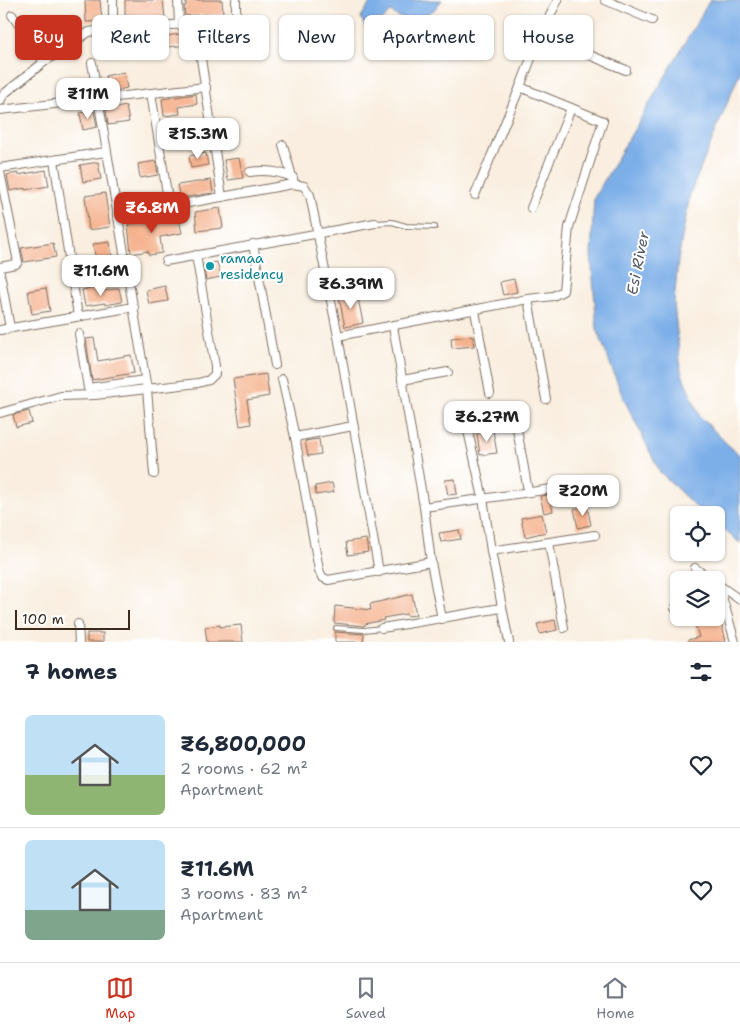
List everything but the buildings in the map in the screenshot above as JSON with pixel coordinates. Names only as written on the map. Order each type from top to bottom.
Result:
[{"type":"street","points":[[114,0],[114,15]]},
{"type":"street","points":[[169,25],[179,25],[178,0]]},
{"type":"street","points":[[236,0],[236,15]]},
{"type":"street","points":[[550,15],[558,0]]},
{"type":"street","points":[[605,0],[652,20]]},
{"type":"street","points":[[12,15],[44,62]]},
{"type":"street","points":[[0,101],[4,94],[44,62],[92,31]]},
{"type":"street","points":[[593,57],[626,70]]},
{"type":"street","points":[[201,60],[222,197]]},
{"type":"street","points":[[475,195],[530,60]]},
{"type":"street","points":[[92,63],[147,389],[154,474]]},
{"type":"street","points":[[0,110],[206,87]]},
{"type":"street","points":[[338,336],[475,311],[528,299],[553,296],[563,291],[569,227],[603,120],[520,87]]},
{"type":"street","points":[[151,93],[169,206]]},
{"type":"street","points":[[531,208],[572,108]]},
{"type":"street","points":[[283,145],[293,181]]},
{"type":"street","points":[[0,168],[106,152]]},
{"type":"street","points":[[54,160],[78,316]]},
{"type":"street","points":[[250,172],[263,170],[287,175],[293,181],[304,186],[310,195],[338,336],[379,572]]},
{"type":"street","points":[[0,172],[18,262],[0,267]]},
{"type":"street","points":[[117,216],[222,197],[293,181]]},
{"type":"street","points":[[166,262],[317,232],[375,223]]},
{"type":"street","points":[[253,244],[275,366]]},
{"type":"street","points":[[0,413],[61,396],[95,395],[198,383],[209,380],[215,374],[215,366],[196,255]]},
{"type":"street","points":[[0,273],[10,328]]},
{"type":"street","points":[[328,290],[384,280]]},
{"type":"street","points":[[528,299],[546,399]]},
{"type":"street","points":[[0,330],[134,306]]},
{"type":"street","points":[[475,311],[490,393]]},
{"type":"street","points":[[393,326],[442,619]]},
{"type":"street","points":[[79,334],[88,388],[145,380]]},
{"type":"street","points":[[402,380],[448,372]]},
{"type":"street","points":[[282,380],[295,436],[319,570],[322,577],[328,580],[431,562]]},
{"type":"street","points":[[466,422],[483,498],[508,642]]},
{"type":"street","points":[[295,436],[353,426]]},
{"type":"street","points":[[517,429],[528,491]]},
{"type":"street","points":[[424,506],[587,484]]},
{"type":"street","points":[[491,551],[595,535]]},
{"type":"street","points":[[549,543],[564,628]]},
{"type":"street","points":[[694,568],[698,571]]},
{"type":"street","points":[[725,596],[740,600]]},
{"type":"street","points":[[725,606],[735,642]]},
{"type":"street","points":[[382,628],[501,608]]},
{"type":"street","points":[[78,624],[79,642]]},
{"type":"lane","points":[[375,223],[385,222],[406,226],[435,227]]},
{"type":"lane","points":[[336,628],[364,630],[382,628]]},
{"type":"water","points":[[372,0],[442,0],[434,10],[425,15],[396,15],[390,12],[387,15],[364,15],[364,25],[361,17]]},
{"type":"water","name":"Esi River","points":[[710,0],[740,0],[740,72],[690,194],[678,260],[674,303],[681,371],[699,415],[740,455],[740,543],[725,531],[725,506],[695,506],[660,472],[622,395],[597,329],[591,255],[594,198]]},
{"type":"place","name":"ramaa residency","points":[[210,266]]}]
